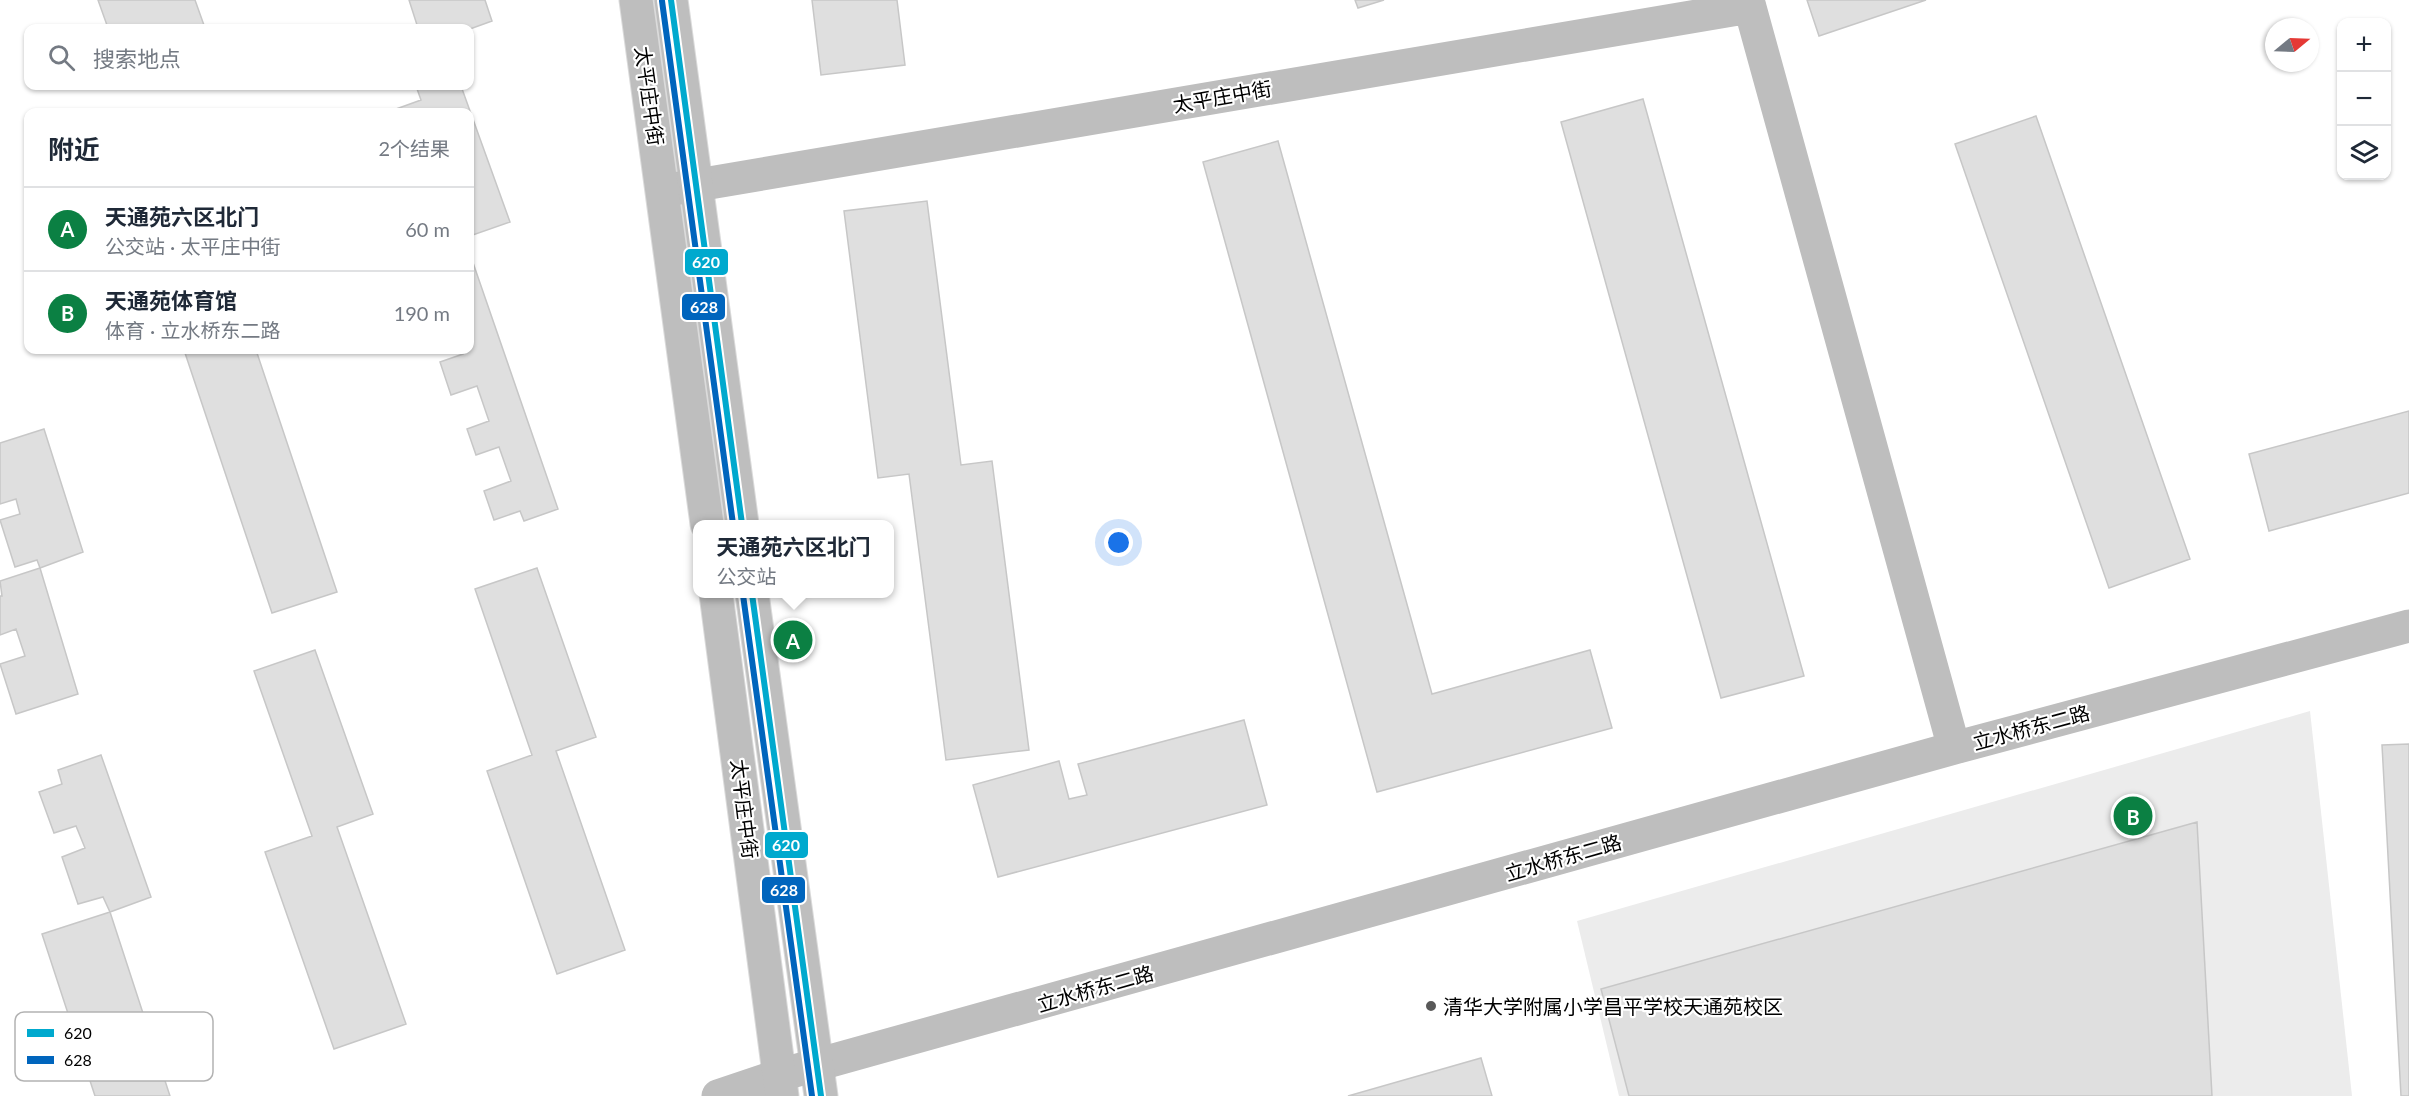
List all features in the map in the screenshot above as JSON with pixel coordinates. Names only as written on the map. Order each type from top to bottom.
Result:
[{"type":"street","name":"太平庄中街","points":[[636,0],[679,188],[741,520]]},
{"type":"street","name":"太平庄中街","points":[[671,0],[679,188],[707,520]]},
{"type":"street","name":"太平庄中街","points":[[679,188],[1749,3]]},
{"type":"street","points":[[1749,3],[1954,748]]},
{"type":"street","name":"太平庄中街","points":[[717,598],[781,1086]]},
{"type":"street","name":"太平庄中街","points":[[753,598],[820,1081]]},
{"type":"street","name":"立水桥东二路","points":[[718,1096],[820,1081],[1954,748],[2409,626]]},
{"type":"shaded area","points":[[2310,711],[2352,1096],[1619,1096],[1577,921]]},
{"type":"building","points":[[98,0],[195,0],[204,24],[107,24]]},
{"type":"building","points":[[409,0],[485,0],[492,21],[474,28],[474,24],[417,24]]},
{"type":"building","points":[[812,0],[897,0],[905,65],[821,75]]},
{"type":"building","points":[[1355,0],[1384,0],[1358,8]]},
{"type":"building","points":[[1807,0],[1926,0],[1819,36]]},
{"type":"building","points":[[417,90],[462,90],[469,108],[399,108],[421,100]]},
{"type":"building","points":[[1643,99],[1804,676],[1721,698],[1561,122]]},
{"type":"building","points":[[2036,116],[2190,559],[2109,588],[1955,144]]},
{"type":"building","points":[[474,122],[510,222],[474,235]]},
{"type":"building","points":[[1278,141],[1432,694],[1590,650],[1612,728],[1377,792],[1203,162]]},
{"type":"building","points":[[927,201],[961,465],[992,461],[1029,750],[946,760],[909,474],[878,478],[844,211]]},
{"type":"building","points":[[474,266],[558,509],[524,521],[520,511],[494,520],[484,491],[511,481],[499,447],[476,455],[467,429],[489,421],[477,386],[451,395],[440,362],[463,354],[474,354]]},
{"type":"building","points":[[185,354],[257,354],[337,592],[272,613]]},
{"type":"building","points":[[2409,411],[2409,493],[2269,531],[2249,454]]},
{"type":"building","points":[[44,429],[83,552],[40,568],[37,560],[15,567],[0,520],[20,514],[16,499],[0,504],[0,443]]},
{"type":"building","points":[[40,568],[78,694],[16,714],[0,664],[25,656],[16,629],[0,635],[0,596],[2,596],[0,581]]},
{"type":"building","points":[[537,568],[596,737],[556,751],[625,950],[557,974],[487,771],[532,755],[475,589]]},
{"type":"building","points":[[315,650],[373,814],[337,827],[406,1024],[334,1049],[265,852],[312,836],[254,671]]},
{"type":"building","points":[[1244,720],[1267,805],[998,877],[973,785],[1059,761],[1069,799],[1087,795],[1078,764]]},
{"type":"building","points":[[2409,744],[2409,1096],[2401,1096],[2382,745]]},
{"type":"building","points":[[101,755],[151,897],[110,912],[103,897],[78,904],[62,857],[85,848],[76,826],[54,833],[39,792],[62,784],[58,770]]},
{"type":"building","points":[[2197,822],[2212,1096],[1629,1096],[1601,989]]},
{"type":"building","points":[[110,912],[143,1012],[68,1012],[42,934]]},
{"type":"building","points":[[1481,1058],[1492,1096],[1348,1096]]},
{"type":"building","points":[[90,1081],[165,1081],[170,1096],[95,1096]]},
{"type":"transit line","name":"620","points":[[671,0],[741,520]]},
{"type":"transit line","name":"628","points":[[662,1],[732,520]]},
{"type":"transit line","name":"628","points":[[743,598],[812,1096]]},
{"type":"transit line","name":"620","points":[[753,598],[821,1096]]},
{"type":"place","name":"天通苑六区北门","points":[[793,640]]},
{"type":"place","name":"天通苑体育馆","points":[[2133,816]]},
{"type":"place","name":"清华大学附属小学昌平学校天通苑校区","points":[[1431,1006]]}]
